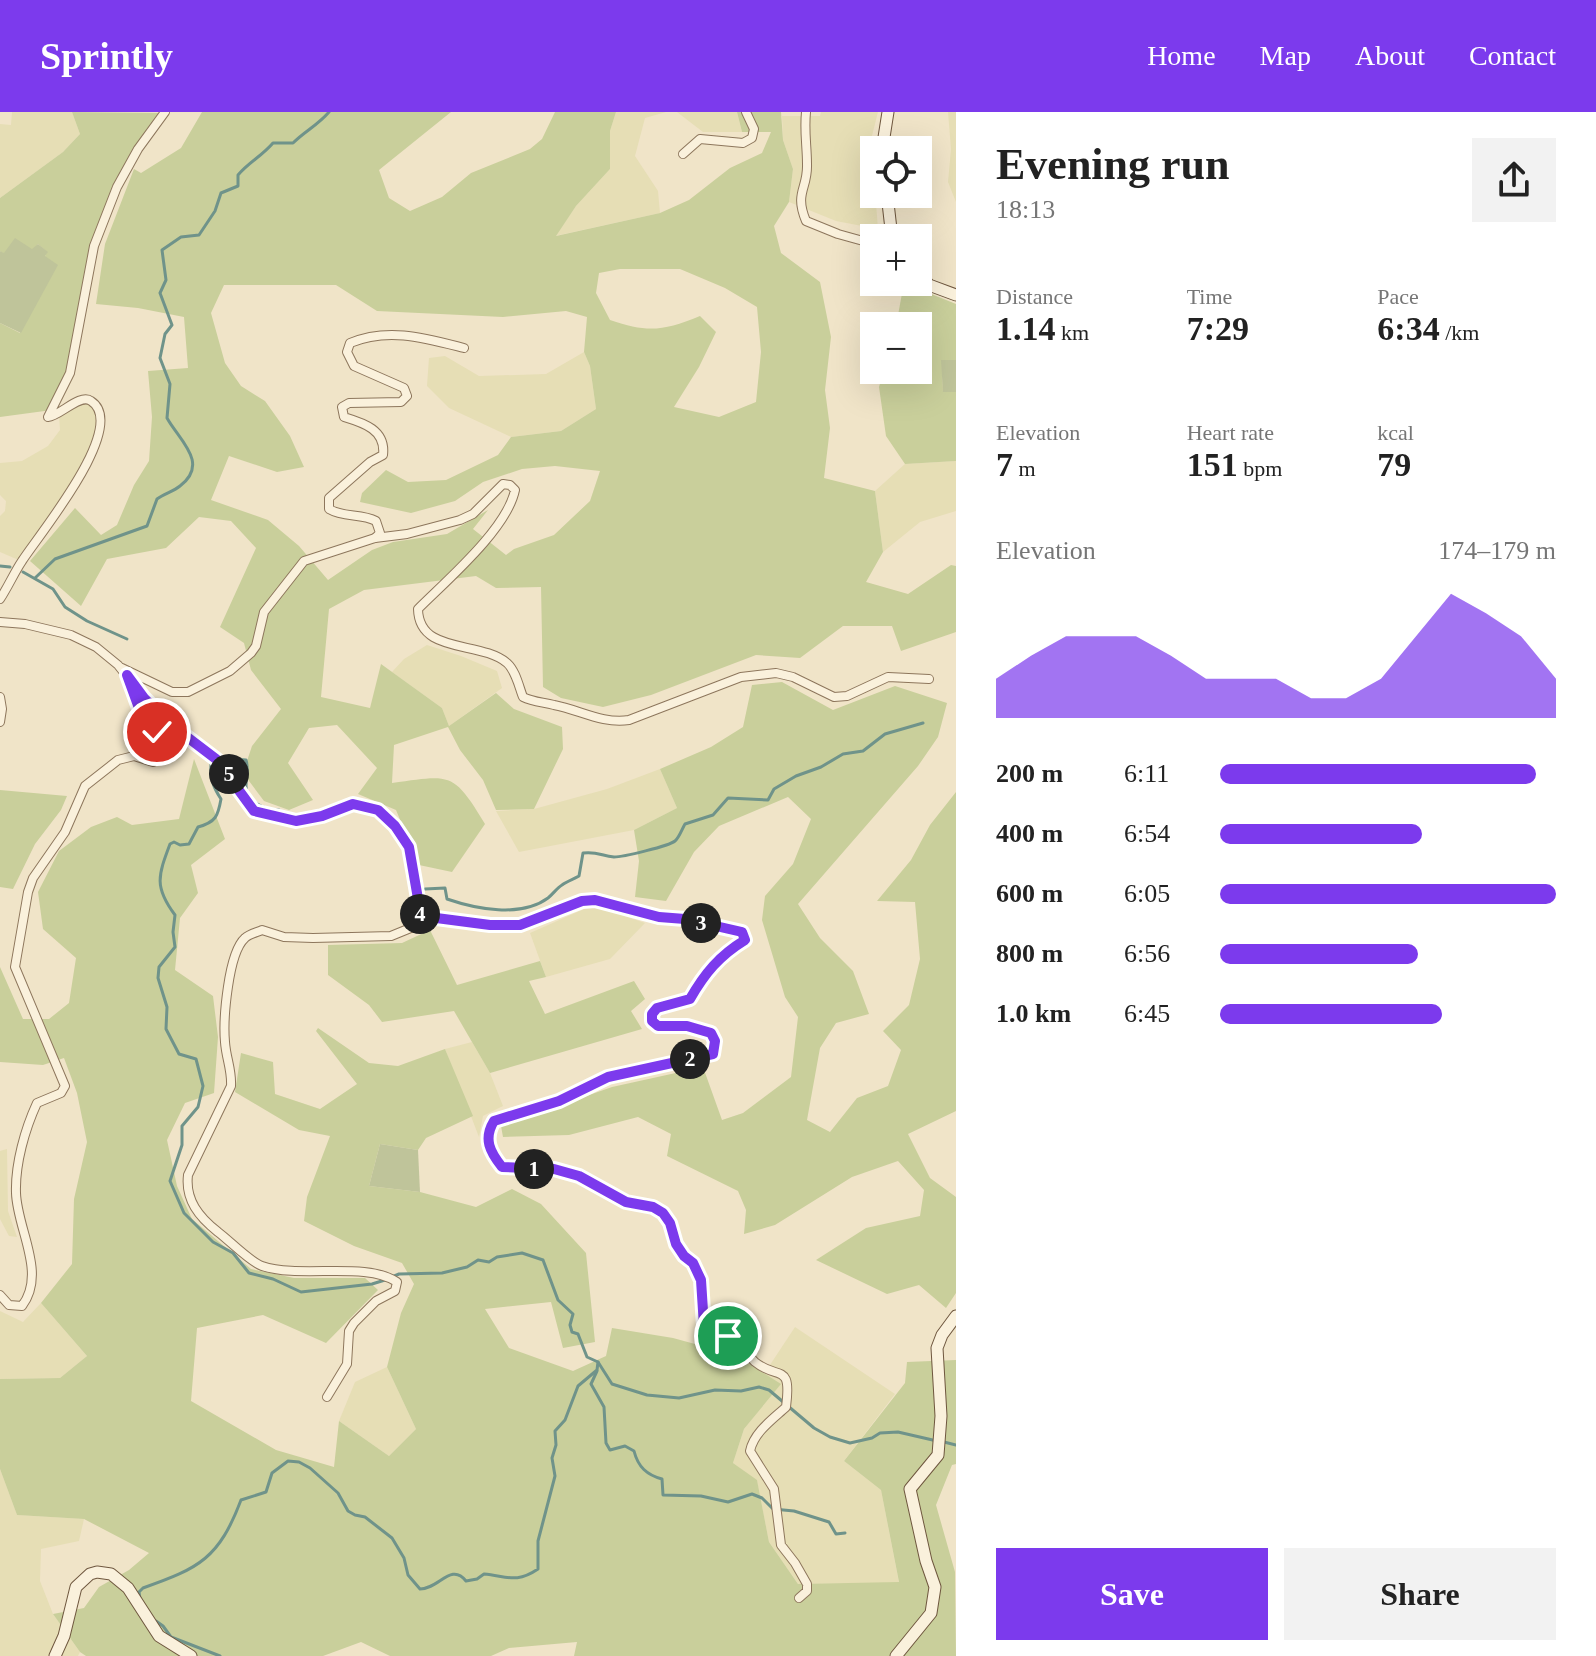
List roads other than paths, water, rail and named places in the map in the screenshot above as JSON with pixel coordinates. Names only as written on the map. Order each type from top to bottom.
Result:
[{"type":"street","points":[[0,599],[21,561],[68,497],[90,459],[100,432],[97,409],[89,399],[83,399],[59,415],[48,417],[70,373],[94,246],[117,187],[138,149],[165,112]]},
{"type":"street","points":[[683,154],[700,139],[743,143],[752,138],[754,129],[746,112]]},
{"type":"street","points":[[806,112],[803,134],[808,167],[800,195],[806,221],[860,240]]},
{"type":"street","points":[[884,136],[888,112]]},
{"type":"street","points":[[932,286],[956,295]]},
{"type":"street","points":[[375,538],[380,533],[376,521],[368,517],[340,515],[329,509],[327,504],[329,498],[370,462],[383,455],[384,444],[377,432],[363,423],[344,417],[342,407],[349,403],[401,402],[407,396],[404,388],[354,366],[347,352],[350,343],[366,337],[395,334],[418,336],[464,348]]},
{"type":"street","points":[[118,665],[172,692],[188,692],[230,671],[251,653],[256,646],[264,612],[304,561],[375,538],[407,534],[460,520],[473,514],[503,484],[515,490],[512,506],[470,559],[418,609],[418,623],[425,632],[448,644],[478,650],[506,662],[523,697],[534,703],[554,705],[614,722],[629,720],[741,677],[759,674],[776,673],[793,677],[834,697],[847,696],[888,677],[929,679]]},
{"type":"street","points":[[0,622],[25,624],[71,635],[96,647],[118,665],[170,724],[216,759],[254,811],[296,821],[322,816],[353,804],[378,810],[395,826],[409,847],[421,916],[413,927],[391,936],[298,938],[262,930],[245,938],[236,954],[230,980],[225,1043],[232,1073],[231,1086],[188,1175],[190,1201],[209,1225],[261,1266],[315,1272],[384,1273],[397,1282],[395,1291],[376,1301],[349,1331],[347,1364],[327,1397]]},
{"type":"street","points":[[0,1295],[9,1305],[16,1307],[27,1300],[31,1283],[30,1265],[17,1208],[18,1164],[37,1103],[61,1093],[65,1086],[15,967],[28,892],[33,878],[65,832],[85,786],[118,760],[134,756],[153,762],[163,748],[157,732],[139,708],[127,675]]},
{"type":"street","points":[[0,697],[0,722]]},
{"type":"street","points":[[421,916],[490,925],[520,925],[582,901],[595,900],[659,917],[685,919],[742,932],[745,940],[706,971],[690,999],[657,1008],[652,1014],[652,1021],[658,1026],[687,1026],[711,1033],[715,1041],[713,1054],[608,1077],[559,1101],[494,1121],[489,1129],[489,1150],[502,1167],[554,1169],[579,1176],[626,1202],[653,1207],[663,1213],[670,1223],[676,1244],[693,1263],[701,1280],[704,1326],[716,1335],[728,1336],[745,1349],[756,1363],[782,1373],[787,1381],[786,1407],[764,1428],[752,1443],[750,1451],[774,1489],[781,1545],[807,1584],[807,1591],[799,1598]]},
{"type":"street","points":[[896,1656],[931,1613],[935,1587],[910,1489],[938,1455],[941,1416],[937,1348],[956,1316]]},
{"type":"street","points":[[55,1656],[64,1636],[76,1587],[90,1574],[97,1572],[111,1574],[128,1588],[159,1636],[191,1656]]},
{"type":"waterway","points":[[35,578],[55,559],[147,526],[157,499],[178,488],[189,477],[192,460],[167,418],[170,384],[160,358],[165,334],[172,325],[160,293],[166,280],[162,250],[181,237],[199,235],[215,211],[221,193],[238,186],[238,175],[242,170],[273,143],[293,143],[329,112]]},
{"type":"waterway","points":[[0,566],[10,567]]},
{"type":"waterway","points":[[23,572],[53,589],[65,607],[127,639]]},
{"type":"waterway","points":[[425,889],[445,888],[447,899],[471,906],[498,910],[525,908],[548,898],[579,876],[583,853],[619,857],[671,843],[678,838],[685,824],[713,815],[728,798],[768,800],[774,789],[796,776],[821,767],[843,754],[863,751],[885,734],[923,723]]},
{"type":"waterway","points":[[279,810],[262,807],[249,796],[246,760],[222,758],[211,764],[213,782],[221,799],[217,814],[209,823],[198,827],[189,844],[170,844],[163,865],[161,889],[175,915],[175,947],[159,967],[158,978],[167,1007],[166,1029],[179,1054],[196,1059],[203,1086],[198,1107],[182,1126],[182,1145],[170,1181],[184,1213],[213,1242],[233,1253],[249,1273],[273,1279],[301,1292],[385,1280]]},
{"type":"waterway","points":[[392,1277],[399,1274],[442,1273],[467,1267],[478,1260],[489,1262],[497,1257],[522,1253],[543,1260],[558,1300],[573,1314],[572,1332],[578,1334],[587,1357],[598,1362],[612,1384],[647,1395],[679,1398],[715,1390],[741,1391],[759,1387],[769,1390],[814,1428],[830,1437],[850,1443],[880,1433],[898,1432],[937,1441]]},
{"type":"waterway","points":[[140,1599],[139,1592],[143,1588],[179,1574],[205,1558],[224,1535],[241,1500],[266,1492],[272,1473],[288,1461],[310,1468],[338,1493],[348,1511],[365,1517],[392,1538],[404,1558],[408,1575],[420,1589],[455,1574],[466,1581],[484,1574],[511,1578],[530,1574],[538,1569],[538,1541],[555,1476],[552,1458],[556,1445],[555,1431],[565,1420],[578,1386],[597,1370],[598,1362]]},
{"type":"waterway","points":[[597,1371],[591,1384],[604,1407],[606,1443],[610,1450],[625,1446],[634,1451],[644,1470],[662,1479],[663,1495],[701,1496],[728,1502],[752,1494],[762,1498],[773,1509],[794,1511],[829,1522],[836,1534],[845,1533]]},
{"type":"waterway","points":[[944,1442],[956,1445]]},
{"type":"waterway","points":[[156,1621],[171,1637],[220,1656]]}]
